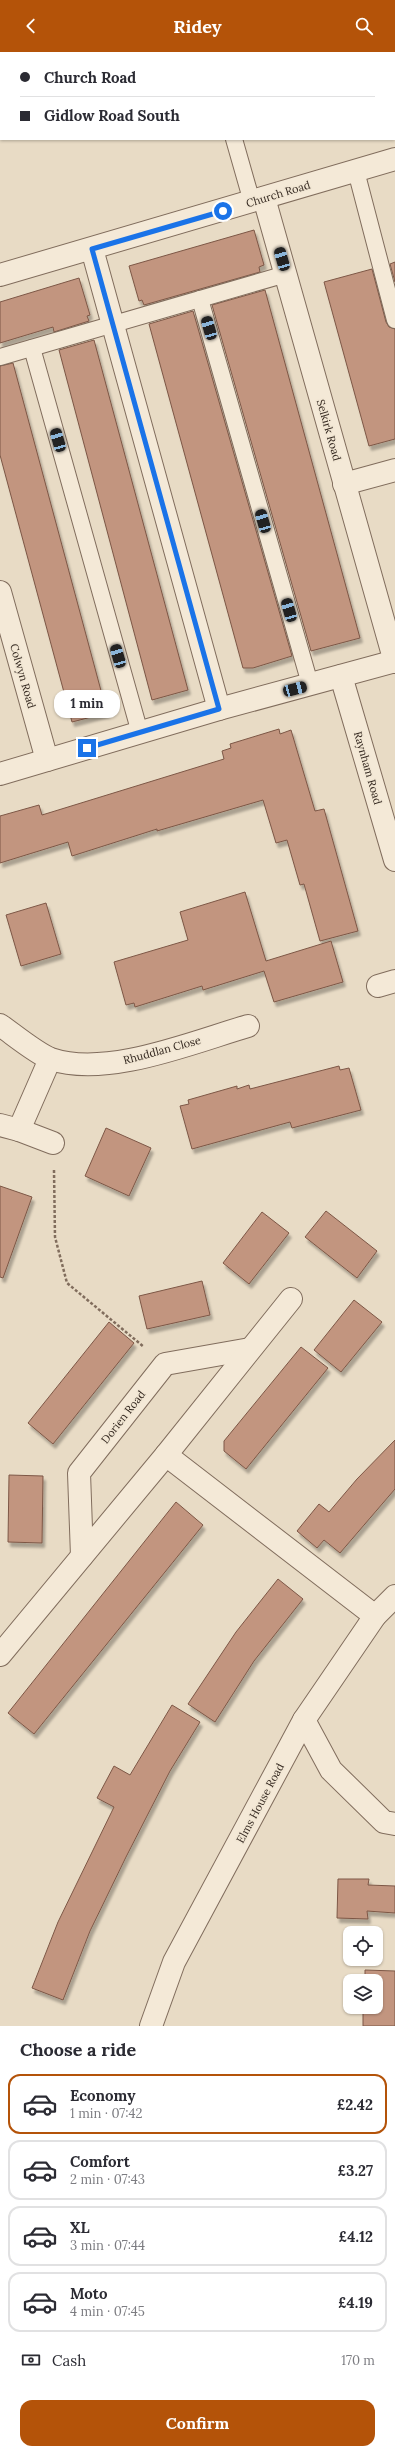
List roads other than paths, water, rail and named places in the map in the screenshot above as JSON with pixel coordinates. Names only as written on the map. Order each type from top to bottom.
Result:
[{"type":"street","name":"Church Road","points":[[0,275],[395,159]]},
{"type":"street","name":"Selkirk Road","points":[[258,200],[286,274],[395,662]]},
{"type":"street","points":[[92,249],[219,709]]},
{"type":"street","points":[[344,484],[395,470]]},
{"type":"street","name":"Colwyn Road","points":[[0,592],[47,760]]},
{"type":"street","points":[[0,774],[219,709],[395,662]]},
{"type":"street","name":"Raynham Road","points":[[341,676],[392,839],[395,860]]},
{"type":"street","name":"Rhuddlan Close","points":[[0,1025],[50,1059],[85,1065],[127,1061],[248,1026]]},
{"type":"street","points":[[50,1059],[10,1128],[53,1143]]},
{"type":"street","points":[[0,1655],[166,1455],[291,1299]]},
{"type":"street","name":"Dorien Road","points":[[82,1556],[79,1473],[164,1364],[250,1349]]},
{"type":"street","points":[[166,1455],[375,1616]]},
{"type":"street","name":"Elms House Road","points":[[151,2026],[174,1962],[304,1720],[375,1616],[395,1596]]},
{"type":"street","points":[[304,1720],[331,1770],[384,1822],[395,1824]]},
{"type":"lane","points":[[234,140],[258,200]]},
{"type":"lane","points":[[356,171],[395,320]]},
{"type":"lane","points":[[0,357],[286,274]]},
{"type":"lane","points":[[200,299],[310,684]]},
{"type":"lane","points":[[32,348],[140,733]]}]
